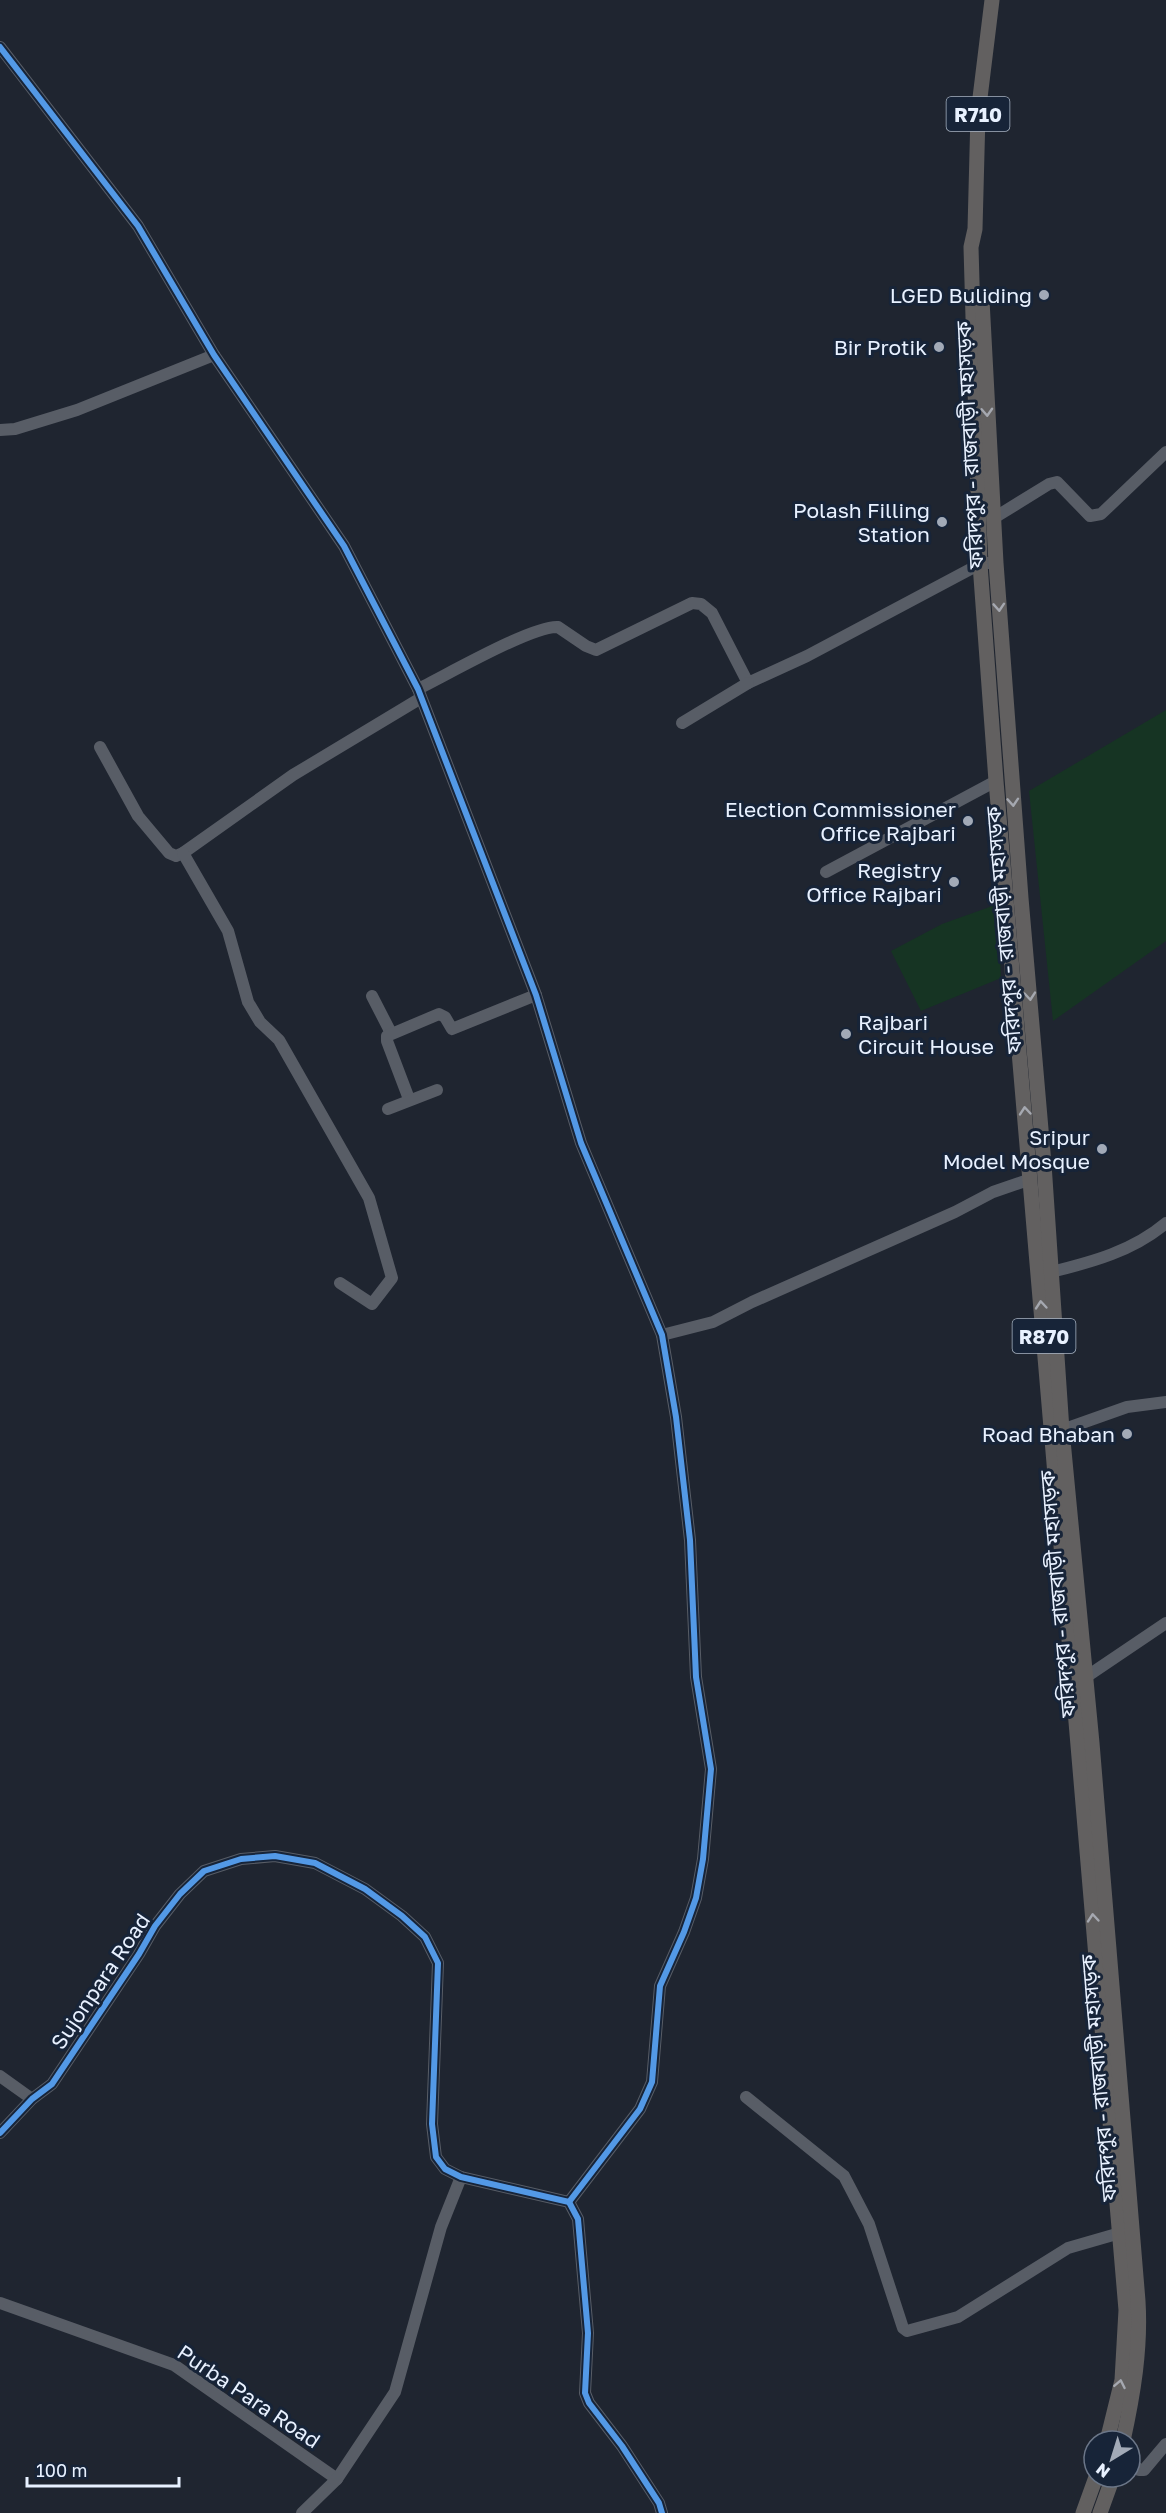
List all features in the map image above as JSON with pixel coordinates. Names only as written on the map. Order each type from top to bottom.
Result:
[{"type":"main road","name":"R710","points":[[975,229],[978,114],[992,0]]},
{"type":"main road","name":"ফরিদপুর - রাজবাড়ী মহাসড়ক","points":[[975,229],[980,247],[996,563],[1062,1430],[1086,1677],[1140,2324],[1133,2392],[1125,2429]]},
{"type":"main road","name":"ফরিদপুর - রাজবাড়ী মহাসড়ক","points":[[975,229],[971,248],[980,564],[996,781],[1126,2310],[1122,2380],[1110,2429]]},
{"type":"main road","points":[[1083,2513],[1092,2489]]},
{"type":"main road","points":[[1100,2513],[1109,2489]]},
{"type":"street","points":[[0,47],[138,226],[214,355],[344,546],[420,693],[536,995],[581,1143],[662,1335],[678,1428],[690,1540],[696,1677],[711,1769],[703,1859],[696,1898],[660,1986],[652,2082],[647,2097],[570,2202]]},
{"type":"street","points":[[0,430],[15,429],[77,410],[214,355]]},
{"type":"street","points":[[994,518],[1049,484],[1057,482],[1090,516],[1095,517],[1101,514],[1166,452]]},
{"type":"street","points":[[682,723],[748,683],[791,664],[980,564],[996,563]]},
{"type":"street","points":[[100,747],[138,816],[169,853],[176,856],[292,775],[420,693],[519,638],[552,626],[558,627],[586,646],[597,650],[693,603],[701,604],[712,613],[748,683]]},
{"type":"street","points":[[826,872],[996,781]]},
{"type":"street","points":[[183,853],[228,931],[248,1002],[260,1022],[279,1040],[369,1198],[392,1278],[372,1304],[340,1283]]},
{"type":"street","points":[[410,1099],[387,1036],[438,1014],[445,1017],[452,1029],[536,995]]},
{"type":"street","points":[[372,996],[392,1033]]},
{"type":"street","points":[[388,1109],[437,1090]]},
{"type":"street","points":[[662,1335],[713,1322],[955,1212],[993,1192],[1031,1179]]},
{"type":"street","points":[[1051,1272],[1094,1262],[1114,1254],[1154,1233],[1166,1223]]},
{"type":"street","points":[[1062,1430],[1127,1407],[1166,1402]]},
{"type":"street","points":[[1086,1677],[1166,1623]]},
{"type":"street","name":"Sujonpara Road","points":[[0,2133],[32,2099],[52,2084],[139,1954],[155,1926],[180,1894],[204,1871],[241,1859],[275,1856],[315,1863],[365,1889],[402,1916],[425,1937],[438,1963],[432,2124],[436,2157],[445,2169],[460,2177]]},
{"type":"street","points":[[0,2076],[32,2099]]},
{"type":"street","points":[[747,2097],[844,2176],[868,2224],[903,2328],[907,2331],[958,2317],[1068,2248],[1120,2233]]},
{"type":"street","points":[[302,2513],[337,2479],[395,2392],[441,2227],[460,2177],[570,2202]]},
{"type":"street","points":[[570,2202],[578,2219],[586,2301],[588,2333],[585,2393],[589,2403],[622,2446],[653,2493],[662,2513]]},
{"type":"street","name":"Purba Para Road","points":[[0,2303],[174,2365],[337,2479]]},
{"type":"street","points":[[1142,2470],[1166,2444]]},
{"type":"green space","points":[[1166,710],[1166,941],[1053,1021],[1029,791]]},
{"type":"green space","points":[[998,904],[1001,978],[921,1011],[891,951],[942,924]]},
{"type":"cycle path","points":[[0,47],[138,226],[214,355],[344,546],[418,689],[536,995],[581,1143],[662,1335],[676,1417],[690,1540],[696,1677],[711,1769],[703,1859],[696,1898],[660,1986],[652,2082],[640,2109],[569,2202]]},
{"type":"cycle path","points":[[0,2133],[32,2099],[52,2084],[139,1954],[155,1926],[180,1894],[204,1871],[241,1859],[275,1856],[315,1863],[365,1889],[402,1916],[425,1937],[438,1963],[432,2124],[436,2157],[445,2169],[461,2177],[569,2202],[578,2219],[588,2333],[585,2393],[589,2403],[622,2446],[659,2503],[662,2513]]},
{"type":"place","name":"LGED Buliding","points":[[1044,295]]},
{"type":"place","name":"Bir Protik","points":[[939,347]]},
{"type":"place","name":"Polash Filling Station","points":[[942,522]]},
{"type":"place","name":"Election Commissioner Office Rajbari","points":[[968,821]]},
{"type":"place","name":"Registry Office Rajbari","points":[[954,882]]},
{"type":"place","name":"Rajbari Circuit House","points":[[846,1034]]},
{"type":"place","name":"Sripur Model Mosque","points":[[1102,1149]]},
{"type":"place","name":"Road Bhaban","points":[[1127,1434]]}]
